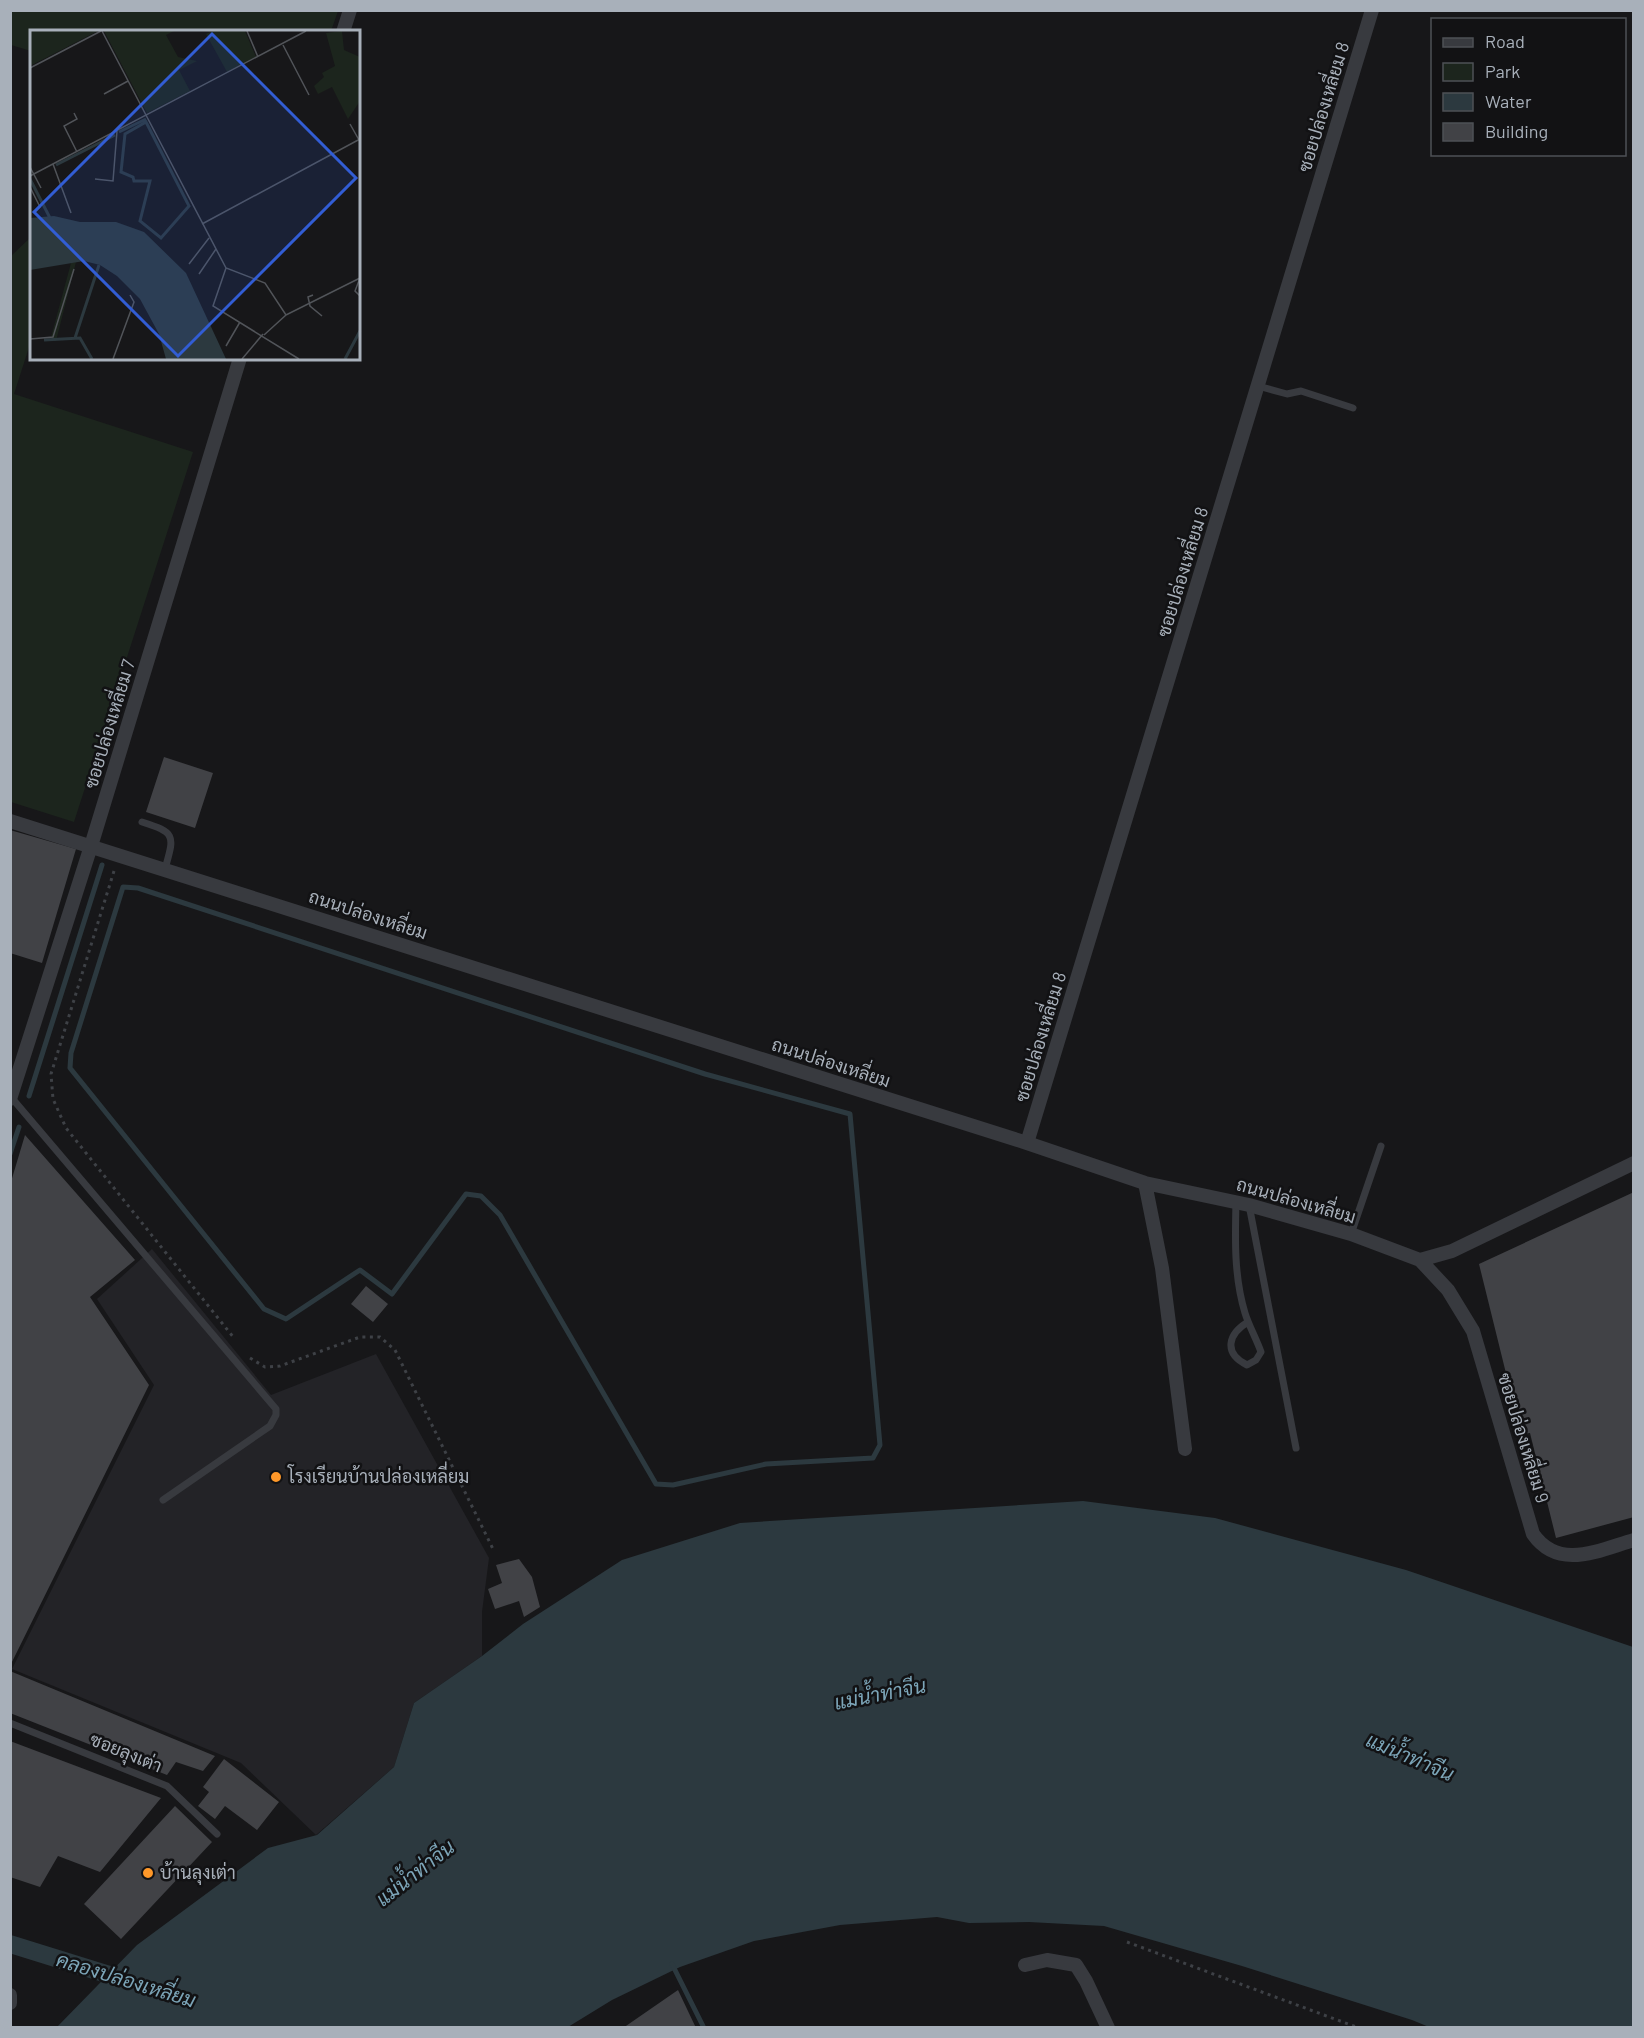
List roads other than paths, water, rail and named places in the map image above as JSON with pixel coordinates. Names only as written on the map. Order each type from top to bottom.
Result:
[{"type":"street","points":[[344,30],[350,10]]},
{"type":"street","name":"ซอยปล่องเหลี่ยม 8","points":[[1027,1143],[1372,10]]},
{"type":"street","name":"ซอยปล่องเหลี่ยม 7","points":[[11,1098],[91,846],[239,360]]},
{"type":"street","name":"ถนนปล่องเหลี่ยม","points":[[10,820],[1027,1143],[1145,1183],[1242,1204],[1351,1234],[1420,1260]]},
{"type":"street","points":[[1420,1260],[1452,1251],[1634,1163]]},
{"type":"street","points":[[1145,1183],[1162,1268],[1185,1449]]},
{"type":"street","name":"ซอยปล่องเหลี่ยม 9","points":[[1420,1260],[1448,1290],[1473,1331],[1533,1534],[1539,1542],[1550,1551],[1560,1555],[1583,1555],[1634,1540]]},
{"type":"street","points":[[1025,1965],[1047,1960],[1076,1965],[1108,2028]]},
{"type":"street","points":[[10,1995],[10,2003]]},
{"type":"lane","points":[[1258,386],[1287,394],[1301,391],[1353,408]]},
{"type":"lane","points":[[142,822],[164,829],[170,837],[172,843],[165,869]]},
{"type":"lane","points":[[11,1098],[276,1409],[276,1415],[270,1426],[163,1500]]},
{"type":"lane","points":[[1351,1234],[1381,1146]]},
{"type":"lane","points":[[1242,1204],[1236,1266],[1244,1312],[1261,1352],[1256,1360],[1248,1365],[1234,1354],[1230,1341],[1234,1333],[1248,1322]]},
{"type":"lane","points":[[1242,1204],[1296,1448]]},
{"type":"lane","name":"ซอยลุงเต่า","points":[[10,1723],[167,1785],[217,1834]]},
{"type":"water","name":"แม่น้ำท่าจีน","points":[[1083,1501],[1215,1518],[1406,1570],[1633,1647],[1633,2027],[1429,2027],[1242,1966],[1104,1926],[1029,1922],[969,1923],[937,1917],[840,1925],[754,1941],[680,1967],[612,2000],[568,2027],[57,2027],[137,1945],[268,1848],[317,1835],[394,1767],[414,1703],[482,1656],[523,1624],[622,1560],[740,1523]]},
{"type":"waterway","points":[[29,1096],[102,865]]},
{"type":"waterway","points":[[123,887],[138,888],[705,1074],[850,1114],[880,1445],[873,1458],[766,1464],[673,1485],[656,1484],[500,1215],[481,1196],[466,1194],[392,1294],[360,1270],[286,1319],[264,1309],[70,1068],[71,1053],[123,887]]},
{"type":"waterway","points":[[10,1154],[19,1127]]},
{"type":"waterway","name":"คลองปล่องเหลี่ยม","points":[[10,1944],[129,1981]]},
{"type":"waterway","points":[[672,1964],[704,2028]]},
{"type":"place","name":"โรงเรียนบ้านปล่องเหลี่ยม","points":[[276,1477]]},
{"type":"place","name":"บ้านลุงเต่า","points":[[148,1873]]}]
